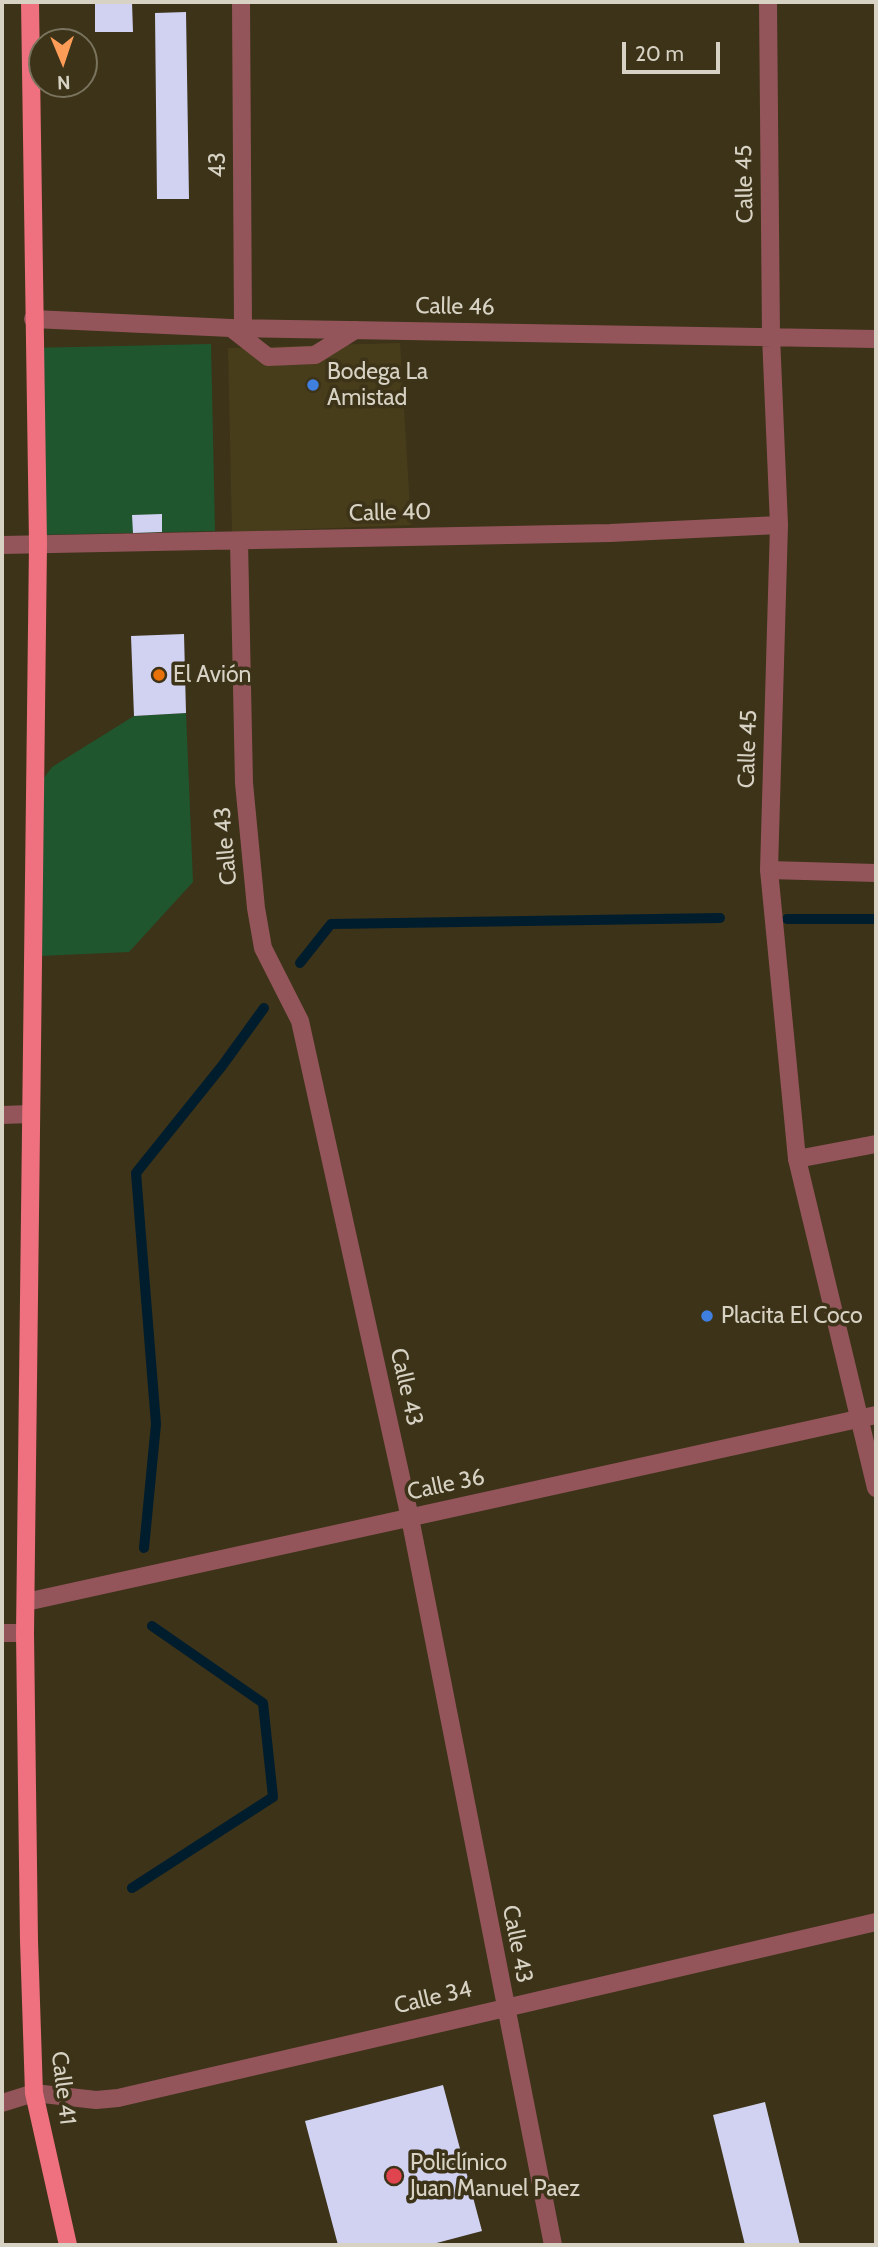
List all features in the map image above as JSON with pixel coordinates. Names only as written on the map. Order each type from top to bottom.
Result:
[{"type":"main road","name":"Calle 41","points":[[30,2],[38,544],[24,1633],[29,1941],[34,2092],[68,2245]]},
{"type":"street","name":"43","points":[[237,328],[242,2]]},
{"type":"street","name":"Calle 45","points":[[768,2],[771,336],[779,525],[769,870],[797,1159],[868,1417],[876,1488]]},
{"type":"street","name":"Calle 46","points":[[33,319],[237,328],[876,339]]},
{"type":"street","points":[[237,328],[268,357],[315,355],[355,330]]},
{"type":"street","name":"Calle 40","points":[[2,545],[610,533],[779,525]]},
{"type":"street","name":"Calle 43","points":[[239,541],[244,783],[263,948],[300,1021],[410,1518],[553,2245]]},
{"type":"street","points":[[769,870],[876,873]]},
{"type":"street","points":[[2,1115],[31,1114]]},
{"type":"street","points":[[797,1159],[876,1143]]},
{"type":"street","name":"Calle 36","points":[[26,1602],[868,1417]]},
{"type":"street","points":[[2,1633],[24,1633]]},
{"type":"street","name":"Calle 34","points":[[2,2103],[34,2092],[96,2100],[118,2098],[876,1922]]},
{"type":"shaded area","points":[[400,343],[411,525],[232,532],[228,348]]},
{"type":"green space","points":[[211,344],[215,531],[32,535],[29,348]]},
{"type":"green space","points":[[186,713],[193,882],[129,952],[40,956],[33,793],[52,767],[134,716]]},
{"type":"building","points":[[95,2],[132,2],[133,32],[98,32],[98,28],[95,28]]},
{"type":"building","points":[[186,12],[189,199],[157,199],[155,13]]},
{"type":"building","points":[[162,514],[162,532],[133,533],[132,515]]},
{"type":"building","name":"El Avión","points":[[184,634],[186,713],[134,716],[131,636]]},
{"type":"building","name":"Policlínico Juan Manuel Paez","points":[[443,2085],[482,2231],[429,2245],[338,2245],[305,2121]]},
{"type":"building","points":[[765,2102],[800,2245],[745,2245],[713,2115]]},
{"type":"waterway","points":[[300,963],[331,924],[720,918]]},
{"type":"waterway","points":[[787,919],[876,919]]},
{"type":"waterway","points":[[144,1548],[156,1424],[136,1173],[222,1066],[264,1008]]},
{"type":"waterway","points":[[132,1888],[273,1797],[263,1703],[152,1626]]},
{"type":"place","name":"Bodega La Amistad","points":[[313,385]]},
{"type":"place","name":"El Avión","points":[[159,675]]},
{"type":"place","name":"Placita El Coco","points":[[707,1316]]},
{"type":"place","name":"Policlínico Juan Manuel Paez","points":[[394,2176]]}]
